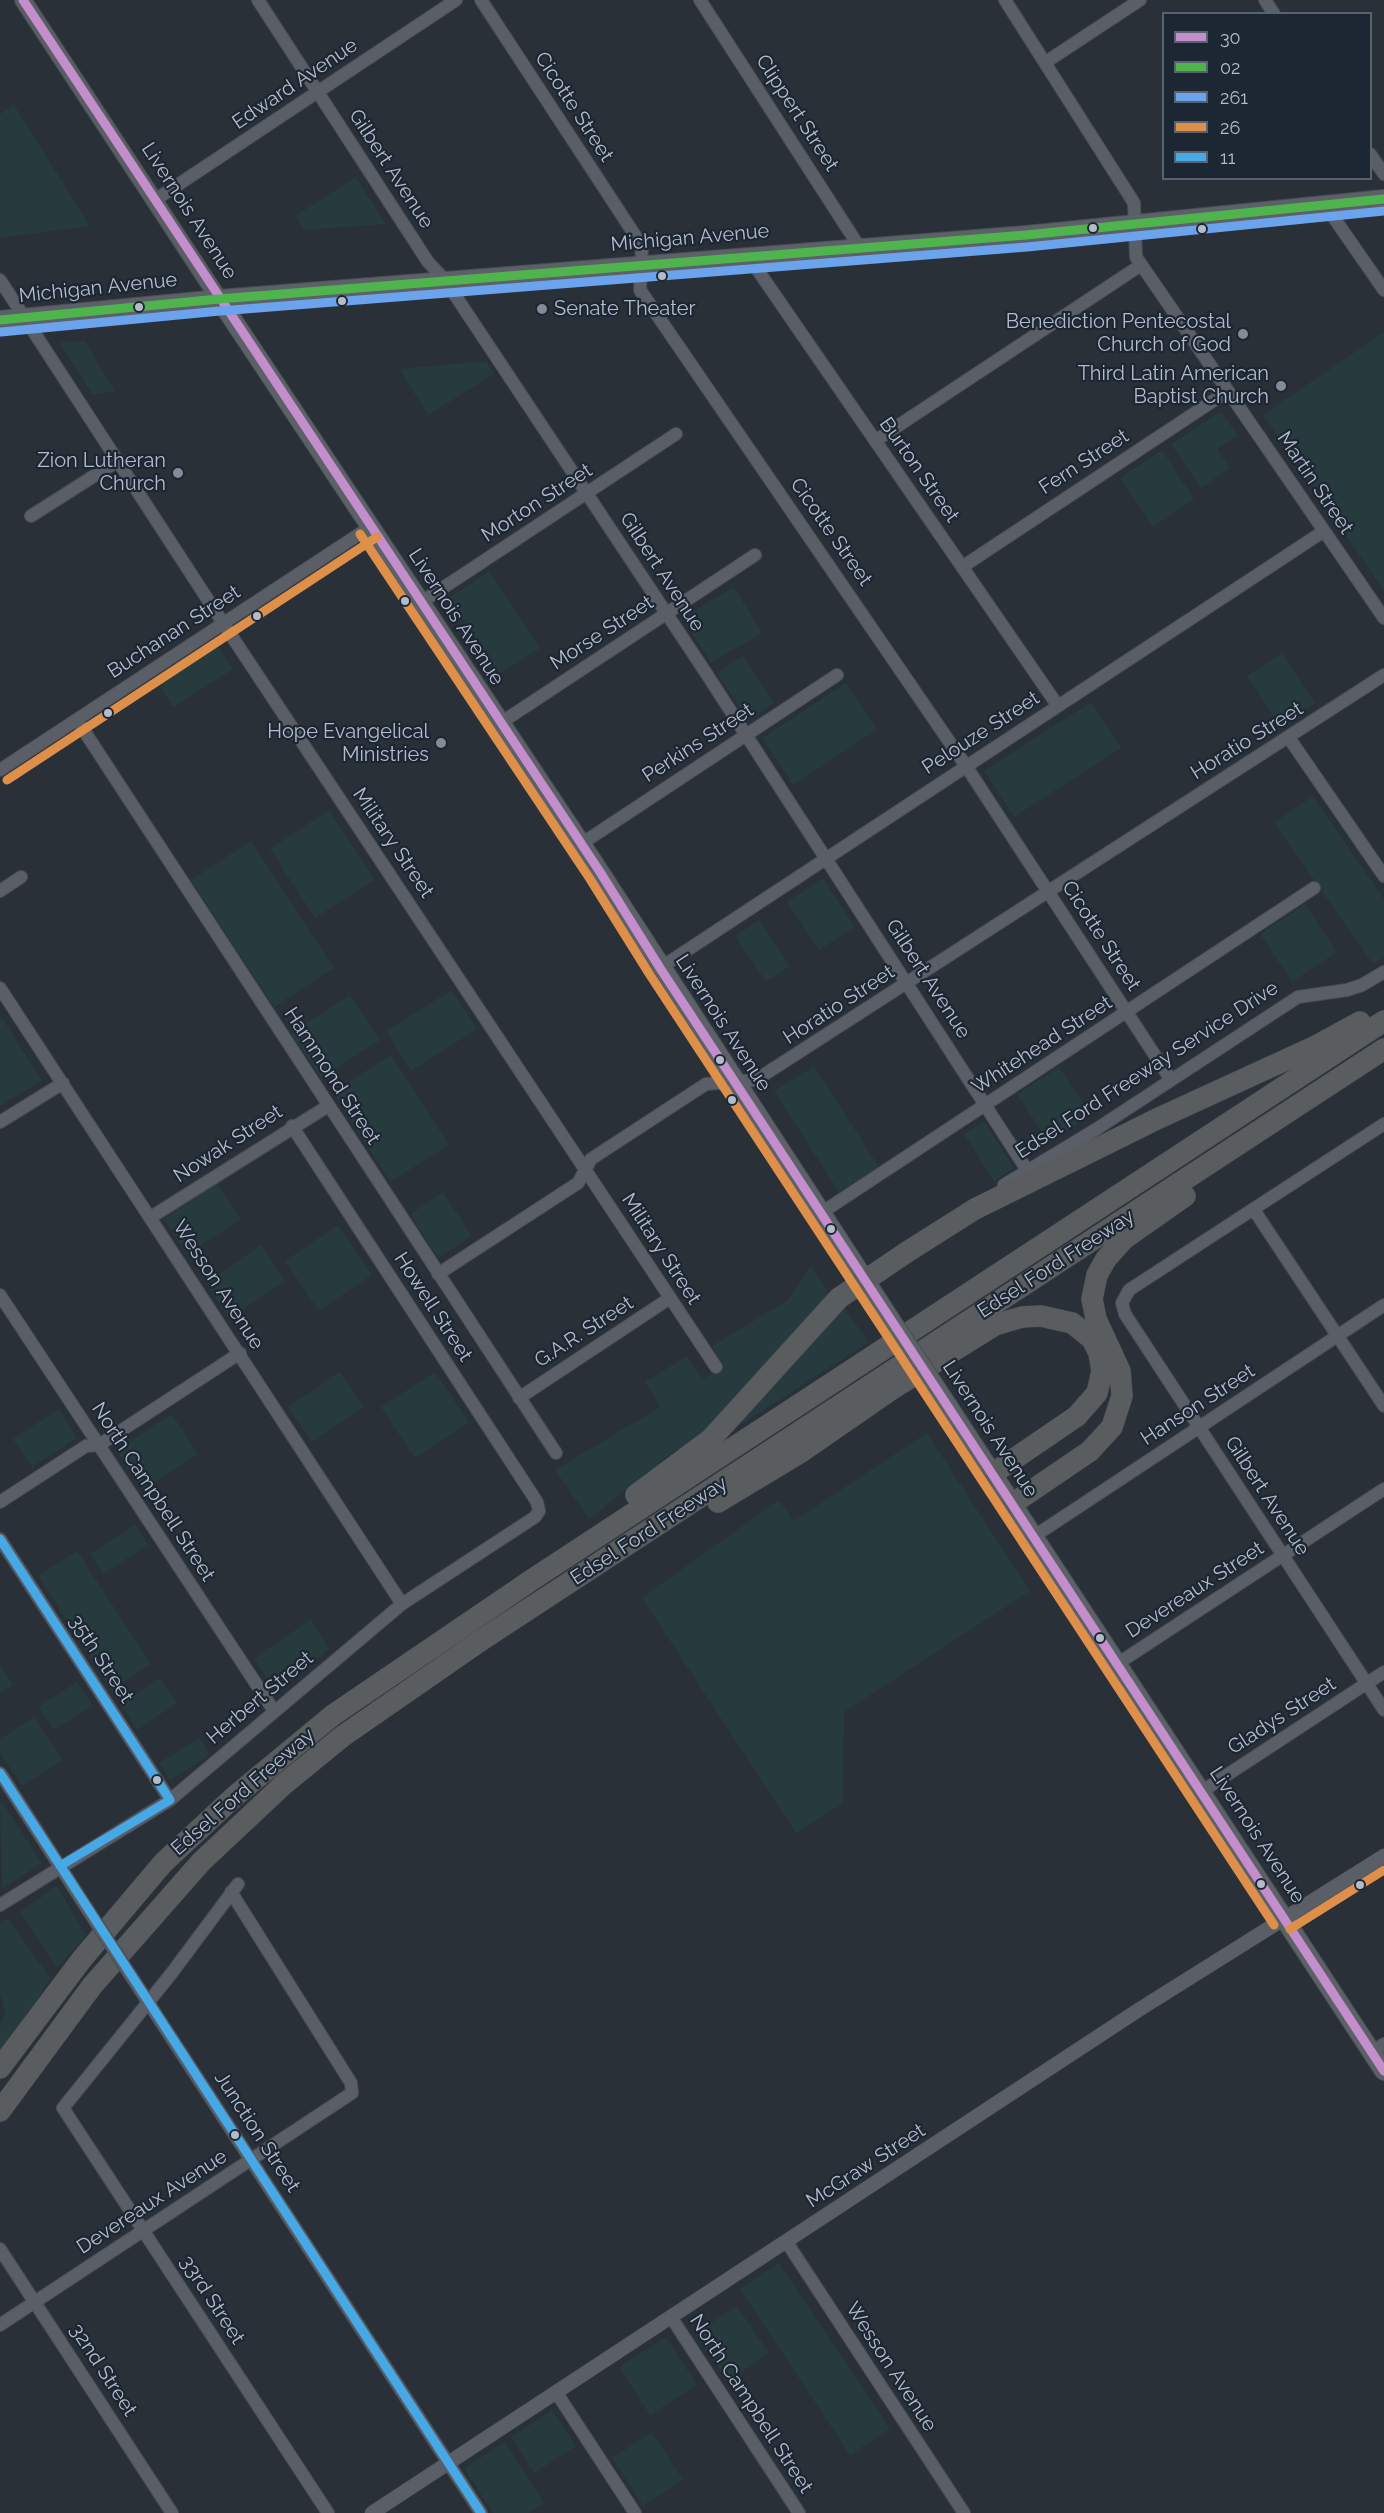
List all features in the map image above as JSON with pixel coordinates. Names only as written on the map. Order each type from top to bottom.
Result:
[{"type":"highway","points":[[533,1578],[558,1553],[711,1439],[756,1393],[819,1318],[839,1298],[868,1285],[975,1209],[1159,1118],[1306,1051],[1384,1009]]},
{"type":"highway","name":"Edsel Ford Freeway","points":[[0,2068],[82,1959],[163,1863],[235,1796],[333,1715],[533,1578],[1384,1021]]},
{"type":"highway","points":[[1012,1504],[1090,1451],[1108,1434],[1116,1419],[1122,1396],[1120,1371],[1096,1319],[1092,1299],[1097,1275],[1114,1249],[1190,1193],[1328,1098],[1375,1055]]},
{"type":"highway","name":"Edsel Ford Freeway","points":[[0,2111],[105,1969],[222,1840],[312,1761],[383,1706],[1375,1055]]},
{"type":"highway","points":[[577,1578],[634,1553],[801,1452],[892,1389],[995,1325],[1022,1317],[1041,1316],[1072,1323],[1092,1339],[1099,1353],[1101,1371],[1097,1394],[1077,1416],[992,1474]]},
{"type":"highway","points":[[0,2128],[18,2086]]},
{"type":"main road","name":"Livernois Avenue","points":[[24,0],[219,299],[581,844],[660,968],[1284,1918],[1378,2048],[1384,2071]]},
{"type":"main road","name":"Michigan Avenue","points":[[0,320],[445,280],[1136,225],[1384,199]]},
{"type":"street","name":"Gilbert Avenue","points":[[258,0],[428,262],[445,280],[667,614],[1027,1170]]},
{"type":"street","name":"Edward Avenue","points":[[154,200],[456,0]]},
{"type":"street","name":"Cicotte Street","points":[[481,0],[642,246],[640,290],[966,766],[1171,1080]]},
{"type":"street","name":"Clippert Street","points":[[700,0],[860,248]]},
{"type":"street","name":"Martin Street","points":[[1005,0],[1134,203],[1136,225],[1134,248],[1141,265],[1384,618]]},
{"type":"street","points":[[1046,62],[1140,0]]},
{"type":"street","points":[[1372,156],[1384,174]]},
{"type":"street","points":[[1325,205],[1384,290]]},
{"type":"street","name":"Burton Street","points":[[748,256],[1058,706]]},
{"type":"street","points":[[876,441],[1141,265]]},
{"type":"street","name":"Military Street","points":[[0,280],[223,623],[716,1367]]},
{"type":"street","name":"Fern Street","points":[[962,567],[1228,391]]},
{"type":"street","name":"Morton Street","points":[[420,603],[676,434]]},
{"type":"street","points":[[31,516],[119,460]]},
{"type":"street","name":"Buchanan Street","points":[[0,770],[370,527]]},
{"type":"street","name":"Pelouze Street","points":[[660,968],[1324,531]]},
{"type":"street","name":"Morse Street","points":[[500,724],[755,555]]},
{"type":"street","name":"Perkins Street","points":[[581,844],[837,675]]},
{"type":"street","name":"Horatio Street","points":[[438,1274],[578,1183],[591,1158],[706,1084],[756,1080],[1384,675]]},
{"type":"street","name":"Hammond Street","points":[[77,720],[556,1453]]},
{"type":"street","points":[[1289,738],[1384,876]]},
{"type":"street","points":[[0,891],[21,877]]},
{"type":"street","name":"Whitehead Street","points":[[821,1213],[1314,888]]},
{"type":"street","name":"Edsel Ford Freeway Service Drive","points":[[975,1209],[989,1195],[1027,1170],[1298,997],[1347,990],[1362,985],[1384,972]]},
{"type":"street","name":"Wesson Avenue","points":[[0,988],[402,1604]]},
{"type":"street","points":[[0,1122],[63,1083]]},
{"type":"street","name":"Nowak Street","points":[[151,1217],[292,1126],[328,1106]]},
{"type":"street","points":[[1384,1124],[1254,1210],[1384,1406]]},
{"type":"street","name":"Howell Street","points":[[292,1126],[537,1502],[539,1511]]},
{"type":"street","name":"Gilbert Avenue","points":[[1254,1210],[1129,1290],[1122,1303],[1125,1314],[1384,1710]]},
{"type":"street","name":"North Campbell Street","points":[[0,1295],[274,1712]]},
{"type":"street","name":"G.A.R. Street","points":[[519,1398],[670,1298]]},
{"type":"street","name":"Hanson Street","points":[[1034,1537],[1384,1305]]},
{"type":"street","points":[[0,1502],[86,1446],[99,1445],[240,1353]]},
{"type":"street","name":"Devereaux Street","points":[[1117,1664],[1384,1489]]},
{"type":"street","name":"Herbert Street","points":[[0,1905],[170,1800],[402,1604],[535,1517],[539,1511]]},
{"type":"street","name":"35th Street","points":[[0,1539],[170,1800]]},
{"type":"street","name":"Gladys Street","points":[[1201,1791],[1384,1672]]},
{"type":"street","name":"Junction Street","points":[[0,1773],[481,2513]]},
{"type":"street","name":"McGraw Street","points":[[372,2513],[1140,2009],[1384,1856]]},
{"type":"street","name":"Devereaux Avenue","points":[[0,2325],[349,2096],[353,2090],[234,1888],[149,2001]]},
{"type":"street","name":"33rd Street","points":[[149,2001],[63,2108],[328,2513]]},
{"type":"street","name":"Wesson Avenue","points":[[786,2241],[964,2513]]},
{"type":"street","name":"32nd Street","points":[[0,2249],[172,2513]]},
{"type":"street","name":"North Campbell Street","points":[[671,2317],[799,2513]]},
{"type":"street","points":[[556,2392],[635,2513]]},
{"type":"green space","points":[[14,105],[90,226],[0,238],[0,114]]},
{"type":"green space","points":[[356,177],[386,224],[305,230],[295,216]]},
{"type":"green space","points":[[1384,332],[1384,591],[1263,415]]},
{"type":"green space","points":[[85,341],[115,391],[92,394],[61,345],[62,342]]},
{"type":"green space","points":[[486,361],[494,374],[428,415],[399,369]]},
{"type":"green space","points":[[1221,411],[1238,436],[1217,449],[1230,468],[1201,488],[1171,444]]},
{"type":"green space","points":[[1162,450],[1194,499],[1153,527],[1120,478]]},
{"type":"green space","points":[[489,571],[540,648],[499,674],[449,598]]},
{"type":"green space","points":[[734,587],[762,633],[711,663],[682,618]]},
{"type":"green space","points":[[218,646],[233,669],[173,707],[158,684]]},
{"type":"green space","points":[[1282,653],[1315,703],[1280,726],[1247,676]]},
{"type":"green space","points":[[743,656],[774,703],[748,720],[717,673]]},
{"type":"green space","points":[[846,683],[877,729],[793,785],[762,738]]},
{"type":"green space","points":[[1091,702],[1121,748],[1014,817],[984,771]]},
{"type":"green space","points":[[1313,796],[1384,899],[1384,957],[1373,964],[1274,823]]},
{"type":"green space","points":[[329,810],[375,880],[315,918],[270,849]]},
{"type":"green space","points":[[251,841],[334,968],[274,1007],[191,880]]},
{"type":"green space","points":[[823,878],[855,927],[819,950],[787,902]]},
{"type":"green space","points":[[1305,904],[1337,952],[1292,982],[1260,934]]},
{"type":"green space","points":[[759,920],[790,966],[766,982],[735,936]]},
{"type":"green space","points":[[452,990],[477,1029],[411,1071],[386,1031]]},
{"type":"green space","points":[[350,995],[380,1040],[321,1078],[291,1033]]},
{"type":"green space","points":[[0,1015],[42,1080],[0,1106]]},
{"type":"green space","points":[[391,1055],[449,1145],[390,1182],[333,1092]]},
{"type":"green space","points":[[814,1066],[879,1167],[839,1192],[774,1091]]},
{"type":"green space","points":[[1059,1067],[1091,1115],[1049,1143],[1017,1094]]},
{"type":"green space","points":[[984,1121],[1014,1168],[994,1181],[964,1134]]},
{"type":"green space","points":[[216,1183],[241,1219],[188,1254],[164,1219]]},
{"type":"green space","points":[[443,1192],[472,1236],[438,1258],[410,1214]]},
{"type":"green space","points":[[338,1225],[372,1275],[319,1311],[285,1261]]},
{"type":"green space","points":[[261,1245],[285,1281],[229,1318],[206,1283]]},
{"type":"green space","points":[[811,1266],[827,1291],[824,1298],[736,1404],[679,1454],[676,1450],[589,1519],[555,1470],[660,1407],[645,1382],[687,1356],[702,1380],[724,1367],[712,1346],[788,1300]]},
{"type":"green space","points":[[844,1308],[869,1342],[728,1433]]},
{"type":"green space","points":[[340,1372],[364,1407],[312,1442],[288,1407]]},
{"type":"green space","points":[[435,1372],[469,1422],[415,1458],[381,1407]]},
{"type":"green space","points":[[59,1409],[77,1438],[32,1467],[13,1439]]},
{"type":"green space","points":[[172,1414],[198,1454],[143,1490],[116,1450]]},
{"type":"green space","points":[[927,1433],[1030,1591],[844,1712],[843,1803],[796,1833],[642,1598],[779,1500],[794,1521]]},
{"type":"green space","points":[[135,1525],[148,1545],[103,1574],[90,1554]]},
{"type":"green space","points":[[77,1551],[151,1664],[112,1690],[38,1576]]},
{"type":"green space","points":[[311,1619],[329,1649],[276,1693],[254,1659]]},
{"type":"green space","points":[[0,1665],[13,1685],[0,1693]]},
{"type":"green space","points":[[160,1678],[177,1703],[137,1730],[120,1704]]},
{"type":"green space","points":[[77,1682],[93,1705],[54,1730],[38,1707]]},
{"type":"green space","points":[[34,1717],[63,1760],[22,1786],[0,1753],[0,1739]]},
{"type":"green space","points":[[199,1738],[210,1755],[170,1780],[159,1763]]},
{"type":"green space","points":[[2,1802],[42,1863],[2,1889],[0,1803]]},
{"type":"green space","points":[[57,1886],[86,1935],[57,1968],[20,1912]]},
{"type":"green space","points":[[8,1918],[50,1978],[25,2021],[0,2053],[0,2026],[5,2012],[0,1993],[0,1924]]},
{"type":"green space","points":[[779,2263],[890,2429],[850,2455],[740,2289]]},
{"type":"green space","points":[[737,2306],[769,2353],[727,2381],[695,2333]]},
{"type":"green space","points":[[666,2337],[697,2385],[650,2415],[619,2367]]},
{"type":"green space","points":[[552,2410],[576,2446],[534,2473],[511,2437]]},
{"type":"green space","points":[[652,2432],[683,2480],[643,2506],[612,2458]]},
{"type":"green space","points":[[505,2442],[544,2503],[528,2513],[493,2513],[464,2468]]},
{"type":"transit line","name":"30","points":[[23,0],[600,872],[660,968],[1384,2071]]},
{"type":"transit line","name":"02","points":[[0,320],[219,299],[1026,235],[1384,199]]},
{"type":"transit line","name":"261","points":[[1,332],[220,311],[1027,247],[1384,211]]},
{"type":"transit line","name":"26","points":[[360,534],[590,879],[650,975],[1274,1925]]},
{"type":"transit line","name":"26","points":[[7,780],[377,537]]},
{"type":"transit line","name":"11","points":[[0,1539],[170,1800],[60,1866]]},
{"type":"transit line","name":"11","points":[[0,1773],[481,2513]]},
{"type":"transit line","name":"26","points":[[1290,1929],[1384,1870]]},
{"type":"place","name":"Senate Theater","points":[[542,309]]},
{"type":"place","name":"Benediction Pentecostal Church of God","points":[[1243,334]]},
{"type":"place","name":"Third Latin American Baptist Church","points":[[1281,386]]},
{"type":"place","name":"Zion Lutheran Church","points":[[178,473]]},
{"type":"place","name":"Hope Evangelical Ministries","points":[[441,743]]}]
